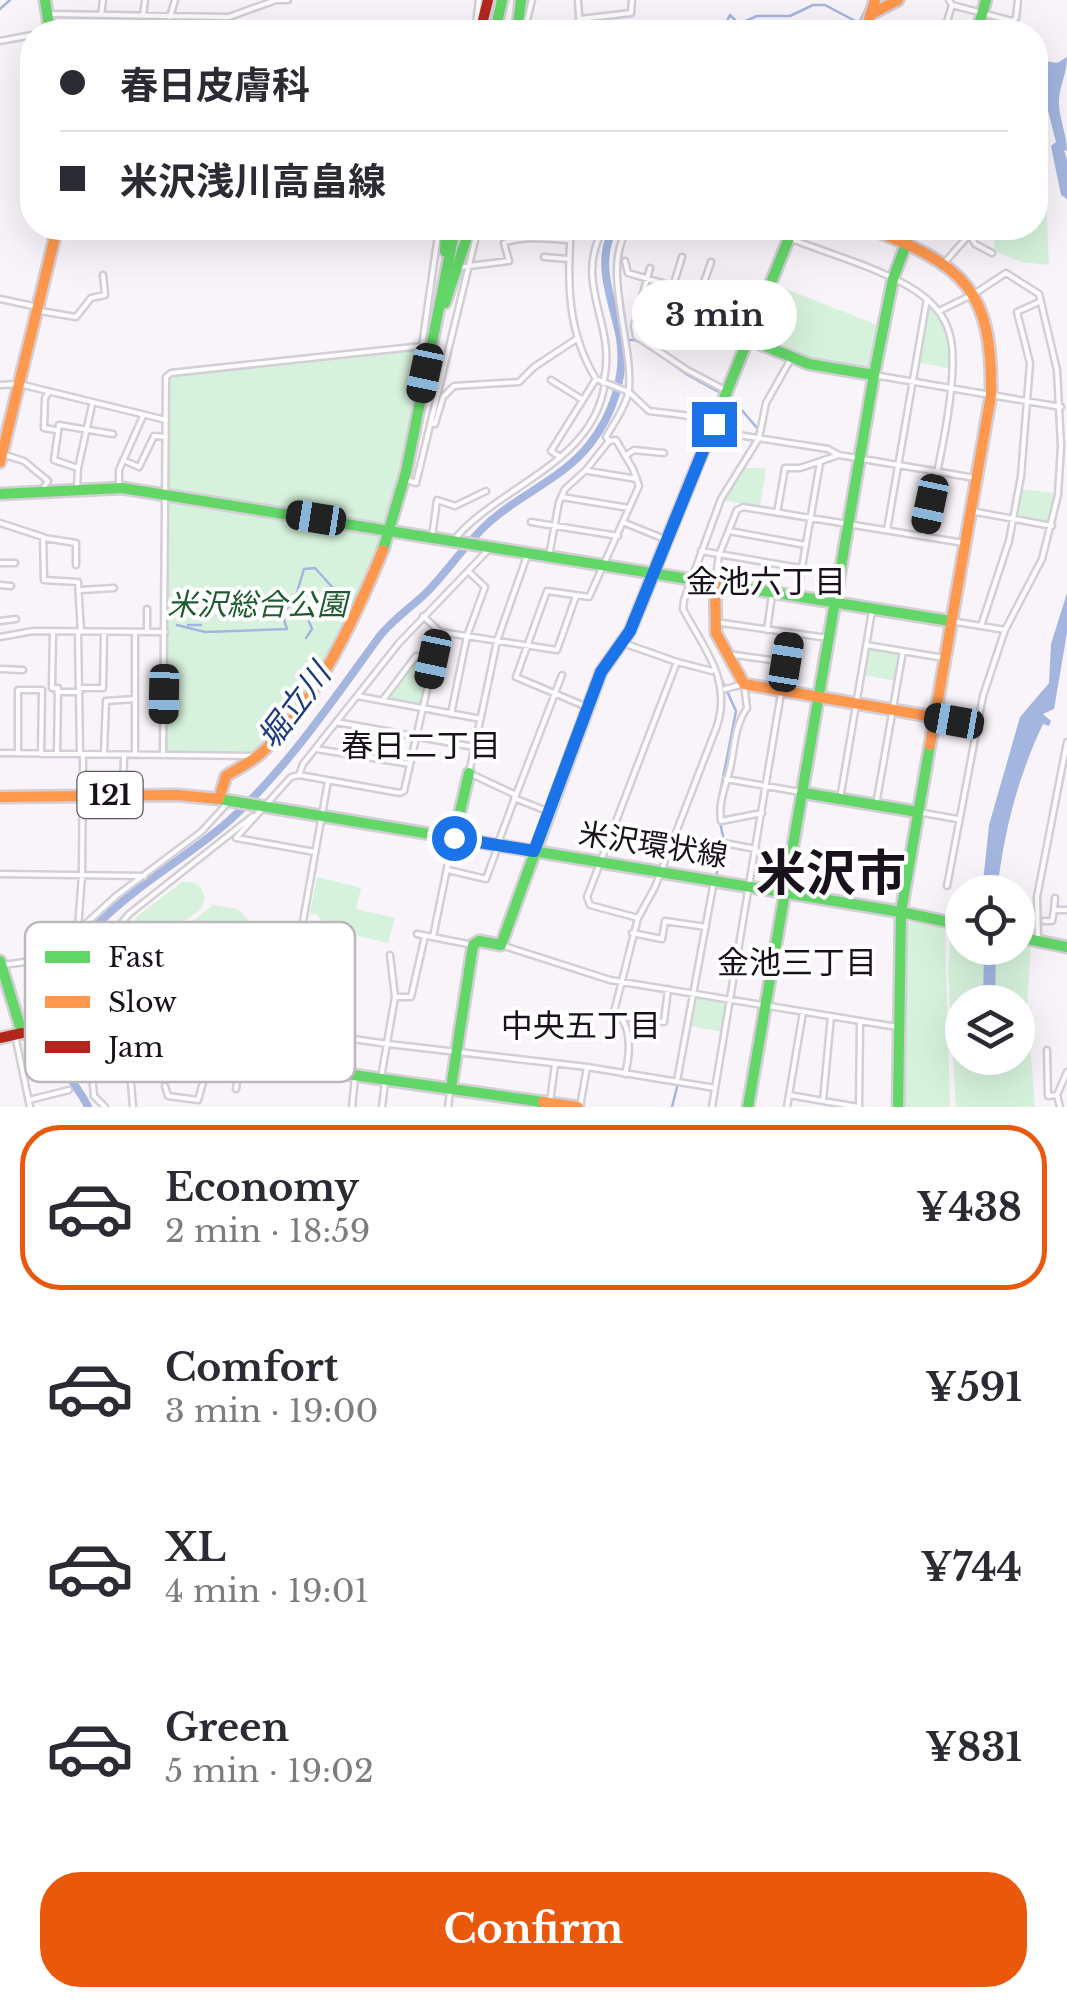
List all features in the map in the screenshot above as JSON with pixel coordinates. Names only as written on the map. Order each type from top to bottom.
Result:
[{"type":"main road","points":[[45,0],[48,20]]},
{"type":"main road","points":[[869,20],[875,0]]},
{"type":"main road","points":[[872,13],[898,0]]},
{"type":"main road","points":[[1,454],[54,240]]},
{"type":"main road","points":[[436,322],[441,240]]},
{"type":"main road","points":[[227,800],[226,776],[258,756],[288,722],[331,660],[350,626],[391,530],[453,240]]},
{"type":"main road","points":[[436,322],[466,240]]},
{"type":"main road","points":[[451,1088],[473,945],[479,941],[501,945],[601,672],[623,643],[654,573],[788,240]]},
{"type":"main road","points":[[898,1107],[901,912],[991,395],[993,352],[988,325],[974,294],[945,262],[901,240]]},
{"type":"main road","points":[[748,1107],[874,375],[906,242]]},
{"type":"main road","points":[[748,339],[809,364],[874,375]]},
{"type":"main road","points":[[0,494],[77,488],[166,494],[950,620]]},
{"type":"main road","points":[[715,582],[716,632],[744,684],[934,717]]},
{"type":"main road","points":[[454,838],[468,773]]},
{"type":"main road","points":[[804,793],[918,812]]},
{"type":"main road","name":"121","points":[[0,797],[178,795],[227,800]]},
{"type":"main road","name":"米沢環状線","points":[[227,800],[259,809],[661,871],[945,921]]},
{"type":"main road","points":[[1035,940],[1067,947]]},
{"type":"main road","points":[[1,964],[4,991],[19,1034]]},
{"type":"main road","points":[[0,1038],[25,1034]]},
{"type":"main road","points":[[356,1074],[579,1107]]},
{"type":"street","points":[[101,15],[103,0]]},
{"type":"street","points":[[142,17],[145,0]]},
{"type":"street","points":[[170,17],[176,0]]},
{"type":"street","points":[[48,14],[228,17],[276,0],[288,0]]},
{"type":"street","points":[[578,0],[580,18],[630,13],[632,0]]},
{"type":"street","points":[[950,2],[984,6],[1010,20]]},
{"type":"street","points":[[163,755],[166,377],[172,373],[422,346],[440,240]]},
{"type":"street","points":[[404,479],[416,483],[475,240]]},
{"type":"street","points":[[461,266],[509,261],[504,242],[508,240]]},
{"type":"street","points":[[570,240],[568,296],[578,338],[596,379],[604,385],[626,391],[649,411],[682,415],[756,438],[975,478]]},
{"type":"street","points":[[454,541],[480,512],[562,458],[593,417],[604,385],[608,356],[591,286],[599,240]]},
{"type":"street","points":[[609,441],[606,437],[626,391],[626,334],[616,292],[622,240]]},
{"type":"street","points":[[806,240],[927,299],[939,311],[952,341],[950,388],[923,536]]},
{"type":"street","points":[[945,262],[965,240]]},
{"type":"street","points":[[972,240],[992,253]]},
{"type":"street","points":[[544,257],[568,259]]},
{"type":"street","points":[[655,346],[682,257]]},
{"type":"street","points":[[626,261],[628,273],[700,294],[710,262]]},
{"type":"street","points":[[650,268],[634,326],[636,336],[727,391]]},
{"type":"street","points":[[939,311],[1006,272],[1036,292],[1054,352],[1062,446],[1052,526],[1042,559],[1005,630],[976,725],[950,875]]},
{"type":"street","points":[[0,299],[76,318],[91,298],[105,295],[103,276]]},
{"type":"street","points":[[887,530],[927,299]]},
{"type":"street","points":[[981,626],[1014,518],[1029,402],[1030,363],[1017,312],[1040,302]]},
{"type":"street","points":[[430,423],[435,424],[443,397],[454,386],[519,382],[534,367],[578,338]]},
{"type":"street","points":[[668,989],[664,1022],[622,1017],[614,1012],[632,933],[661,871],[717,726],[723,690],[712,671],[713,658],[683,609],[721,500],[756,438],[766,403],[792,357]]},
{"type":"street","points":[[874,375],[1060,407]]},
{"type":"street","points":[[562,458],[551,450],[596,379]]},
{"type":"street","points":[[550,380],[583,400]]},
{"type":"street","points":[[0,384],[19,384],[166,420]]},
{"type":"street","points":[[49,392],[45,398],[44,428],[58,431]]},
{"type":"street","points":[[77,488],[92,403]]},
{"type":"street","points":[[0,408],[13,408]]},
{"type":"street","points":[[119,488],[119,470],[143,416]]},
{"type":"street","points":[[78,468],[54,460],[60,424],[113,434]]},
{"type":"street","points":[[123,460],[139,466],[154,436],[166,437]]},
{"type":"street","points":[[548,556],[565,489],[609,441],[616,440],[639,486],[618,536],[589,597],[547,591],[516,677],[588,707]]},
{"type":"street","points":[[626,456],[634,450],[664,454]]},
{"type":"street","points":[[1,454],[24,462],[48,480],[41,491]]},
{"type":"street","points":[[777,513],[785,468],[800,468],[839,455]]},
{"type":"street","points":[[797,596],[820,462]]},
{"type":"street","points":[[586,470],[637,479]]},
{"type":"street","points":[[432,537],[437,500],[455,506],[486,490]]},
{"type":"street","points":[[562,497],[629,508]]},
{"type":"street","points":[[715,582],[719,555],[737,510],[743,506],[964,543]]},
{"type":"street","points":[[971,511],[1052,526]]},
{"type":"street","points":[[531,522],[618,536]]},
{"type":"street","points":[[623,522],[668,540]]},
{"type":"street","points":[[0,523],[44,538],[76,543],[76,564]]},
{"type":"street","points":[[729,531],[806,545]]},
{"type":"street","points":[[44,538],[44,580],[78,582],[80,590],[82,875],[79,922]]},
{"type":"street","points":[[299,775],[356,696],[422,616],[469,572],[484,546]]},
{"type":"street","points":[[701,552],[802,569]]},
{"type":"street","points":[[528,553],[497,641],[468,773],[548,812]]},
{"type":"street","points":[[0,563],[15,563]]},
{"type":"street","points":[[450,714],[468,636],[485,587],[469,572]]},
{"type":"street","points":[[0,585],[11,586]]},
{"type":"street","points":[[80,590],[114,588]]},
{"type":"street","points":[[768,630],[772,591]]},
{"type":"street","points":[[422,616],[440,632],[558,650],[576,596]]},
{"type":"street","points":[[840,799],[872,608]]},
{"type":"street","points":[[146,609],[147,632]]},
{"type":"street","points":[[0,621],[16,619]]},
{"type":"street","points":[[950,620],[1005,630]]},
{"type":"street","points":[[715,622],[828,638]]},
{"type":"street","points":[[0,636],[53,631],[166,632]]},
{"type":"street","points":[[53,631],[52,688],[58,688],[56,754]]},
{"type":"street","points":[[58,692],[104,688],[104,632]]},
{"type":"street","points":[[135,632],[135,754]]},
{"type":"street","points":[[121,922],[259,809],[290,778],[299,775],[400,794],[404,791],[440,632]]},
{"type":"street","points":[[712,1107],[790,633]]},
{"type":"street","points":[[623,643],[712,671]]},
{"type":"street","points":[[866,645],[944,658]]},
{"type":"street","points":[[876,805],[903,652]]},
{"type":"street","points":[[727,654],[786,662]]},
{"type":"street","points":[[382,701],[416,656],[433,659]]},
{"type":"street","points":[[638,918],[590,905],[587,897],[676,662]]},
{"type":"street","points":[[0,669],[22,670]]},
{"type":"street","points":[[447,870],[486,879],[562,675]]},
{"type":"street","points":[[723,690],[744,684],[748,708],[738,720],[719,807],[721,821],[762,814]]},
{"type":"street","points":[[18,754],[18,690],[42,690],[40,754]]},
{"type":"street","points":[[356,696],[481,718]]},
{"type":"street","points":[[104,754],[106,701],[135,699]]},
{"type":"street","points":[[934,717],[976,725]]},
{"type":"street","points":[[336,722],[474,747]]},
{"type":"street","points":[[1035,937],[1039,923],[1035,911],[1067,742]]},
{"type":"street","points":[[315,749],[410,764]]},
{"type":"street","points":[[0,754],[258,756]]},
{"type":"street","points":[[123,795],[124,755]]},
{"type":"street","points":[[726,779],[804,793]]},
{"type":"street","points":[[303,922],[328,782]]},
{"type":"street","points":[[88,922],[208,825],[227,800]]},
{"type":"street","points":[[259,809],[236,838],[316,852]]},
{"type":"street","points":[[918,812],[959,820]]},
{"type":"street","points":[[432,937],[454,838]]},
{"type":"street","points":[[724,843],[756,849]]},
{"type":"street","points":[[0,874],[144,876]]},
{"type":"street","points":[[677,1082],[714,880]]},
{"type":"street","points":[[1044,921],[1052,921],[1055,898]]},
{"type":"street","points":[[1054,910],[1067,910]]},
{"type":"street","points":[[632,933],[662,940],[665,921],[706,926]]},
{"type":"street","points":[[416,934],[473,945]]},
{"type":"street","points":[[395,997],[411,998],[425,936]]},
{"type":"street","points":[[501,945],[620,982],[899,1027]]},
{"type":"street","points":[[382,1107],[395,997],[390,955]]},
{"type":"street","points":[[787,1107],[803,1012]]},
{"type":"street","points":[[822,1101],[831,1016]]},
{"type":"street","points":[[622,1017],[630,1050],[626,1074]]},
{"type":"street","points":[[789,1096],[858,1107],[860,1022]]},
{"type":"street","points":[[19,1034],[25,1070]]},
{"type":"street","points":[[355,1039],[586,1067],[715,1088]]},
{"type":"street","points":[[1047,1050],[1048,1096],[1058,1095]]},
{"type":"street","points":[[545,1104],[555,1064]]},
{"type":"street","points":[[579,1107],[586,1067]]},
{"type":"street","points":[[1067,1072],[1058,1095],[1060,1105],[1067,1102]]},
{"type":"street","points":[[352,1107],[356,1074]]},
{"type":"street","points":[[27,1082],[30,1107]]},
{"type":"street","points":[[93,1082],[94,1096],[105,1107]]},
{"type":"street","points":[[131,1082],[133,1107]]},
{"type":"street","points":[[165,1086],[168,1096],[200,1098],[201,1082]]},
{"type":"street","points":[[236,1090],[238,1082]]},
{"type":"street","points":[[448,1107],[451,1088]]},
{"type":"street","points":[[30,1100],[69,1090]]},
{"type":"street","points":[[185,1107],[186,1096]]},
{"type":"green space","points":[[994,240],[1048,240],[1049,265],[1022,262],[994,251]]},
{"type":"green space","points":[[776,285],[880,326],[873,368],[869,371],[813,359],[756,335]]},
{"type":"green space","points":[[932,306],[947,336],[951,369],[918,362],[926,308]]},
{"type":"green space","name":"米沢総合公園","points":[[426,349],[388,520],[379,524],[169,492],[168,378],[172,375]]},
{"type":"green space","points":[[742,468],[766,468],[760,507],[723,500]]},
{"type":"green space","points":[[1021,489],[1054,493],[1049,523],[1016,516]]},
{"type":"green space","name":"米沢総合公園","points":[[168,499],[377,533],[381,540],[330,657],[252,753],[166,753]]},
{"type":"green space","points":[[867,647],[902,653],[897,681],[862,675]]},
{"type":"green space","points":[[416,657],[431,663],[420,705],[386,699]]},
{"type":"green space","points":[[317,877],[361,888],[356,909],[395,918],[388,943],[355,935],[355,922],[323,922],[310,913]]},
{"type":"green space","points":[[182,882],[194,883],[202,890],[205,899],[200,910],[184,922],[135,922],[135,918]]},
{"type":"green space","points":[[213,905],[238,909],[250,922],[191,922]]},
{"type":"green space","points":[[912,922],[945,929],[945,1075],[949,1075],[950,1107],[901,1107],[902,926]]},
{"type":"green space","points":[[948,965],[1030,965],[1028,985],[949,985]]},
{"type":"green space","points":[[695,995],[729,1002],[723,1032],[689,1026]]},
{"type":"green space","points":[[954,1075],[1032,1075],[1035,1107],[956,1107]]},
{"type":"water","points":[[1067,57],[1059,99],[1067,145],[1067,199],[1061,195],[1051,146],[1056,142],[1048,111],[1048,61],[1057,63]]},
{"type":"water","points":[[1067,593],[1067,633],[1054,709],[1043,714],[1051,721],[1049,726],[1043,724],[1019,786],[999,875],[984,875],[989,825],[1020,717],[1049,683],[1051,644]]},
{"type":"water","points":[[984,965],[996,965],[995,985],[983,985]]},
{"type":"waterway","points":[[0,9],[10,0]]},
{"type":"waterway","points":[[860,20],[870,0]]},
{"type":"waterway","points":[[748,20],[757,16],[790,16],[813,5],[825,5],[853,20]]},
{"type":"waterway","points":[[728,20],[730,15],[735,20]]},
{"type":"waterway","name":"堀立川","points":[[100,922],[252,799],[309,732],[384,631],[428,591],[483,528],[566,468],[590,444],[611,407],[621,366],[620,338],[605,268],[609,240]]},
{"type":"waterway","points":[[620,340],[646,344]]},
{"type":"waterway","points":[[661,354],[686,374],[733,400],[758,429],[718,499],[690,576]]},
{"type":"waterway","points":[[177,625],[205,632],[287,629],[282,614],[295,599],[304,569],[315,568],[334,589],[336,597],[329,606],[312,614],[312,629],[306,638]]},
{"type":"waterway","points":[[687,583],[683,607],[701,644]]},
{"type":"waterway","points":[[188,625],[201,625]]},
{"type":"waterway","points":[[713,895],[723,836],[717,809],[736,711],[716,667]]},
{"type":"waterway","points":[[672,1107],[680,1075]]},
{"type":"waterway","name":"堀立川","points":[[73,1082],[88,1107]]},
{"type":"traffic: fast","points":[[45,0],[48,20]]},
{"type":"traffic: fast","points":[[498,20],[502,0]]},
{"type":"traffic: fast","points":[[518,20],[521,0]]},
{"type":"traffic: fast","points":[[980,20],[986,0]]},
{"type":"traffic: fast","points":[[445,240],[445,251]]},
{"type":"traffic: fast","points":[[383,550],[406,472],[453,240]]},
{"type":"traffic: fast","points":[[445,303],[466,240]]},
{"type":"traffic: fast","points":[[451,1088],[473,945],[479,941],[501,945],[601,672],[630,631],[788,240]]},
{"type":"traffic: fast","points":[[748,1107],[874,375],[893,279],[908,240]]},
{"type":"traffic: fast","points":[[748,339],[809,364],[874,375]]},
{"type":"traffic: fast","points":[[0,494],[122,488],[950,621]]},
{"type":"traffic: fast","points":[[219,799],[901,912],[930,745]]},
{"type":"traffic: fast","points":[[454,838],[469,773]]},
{"type":"traffic: fast","points":[[804,793],[918,812]]},
{"type":"traffic: fast","points":[[898,1107],[901,912],[945,921]]},
{"type":"traffic: fast","points":[[1035,940],[1067,947]]},
{"type":"traffic: fast","points":[[0,961],[25,1033]]},
{"type":"traffic: fast","points":[[355,1075],[543,1102],[542,1107]]},
{"type":"traffic: slow","points":[[869,20],[875,0]]},
{"type":"traffic: slow","points":[[873,13],[898,0]]},
{"type":"traffic: slow","points":[[0,462],[54,240]]},
{"type":"traffic: slow","points":[[898,240],[928,255],[966,285],[986,329],[990,359],[991,395],[930,745]]},
{"type":"traffic: slow","points":[[0,797],[177,795],[219,799],[226,776],[259,755],[315,687],[360,604],[383,550]]},
{"type":"traffic: slow","points":[[715,583],[716,633],[744,684],[934,717]]},
{"type":"traffic: slow","points":[[543,1102],[578,1107]]},
{"type":"traffic: jam","points":[[483,20],[488,0]]},
{"type":"traffic: jam","points":[[0,1038],[22,1033]]},
{"type":"district","name":"金池六丁目","points":[[766,582]]},
{"type":"district","name":"春日二丁目","points":[[421,746]]},
{"type":"district","name":"米沢市","points":[[831,873]]},
{"type":"district","name":"金池三丁目","points":[[797,963]]},
{"type":"district","name":"中央五丁目","points":[[581,1026]]},
{"type":"route","points":[[454,838],[534,851],[601,672],[630,631],[714,424]]}]
